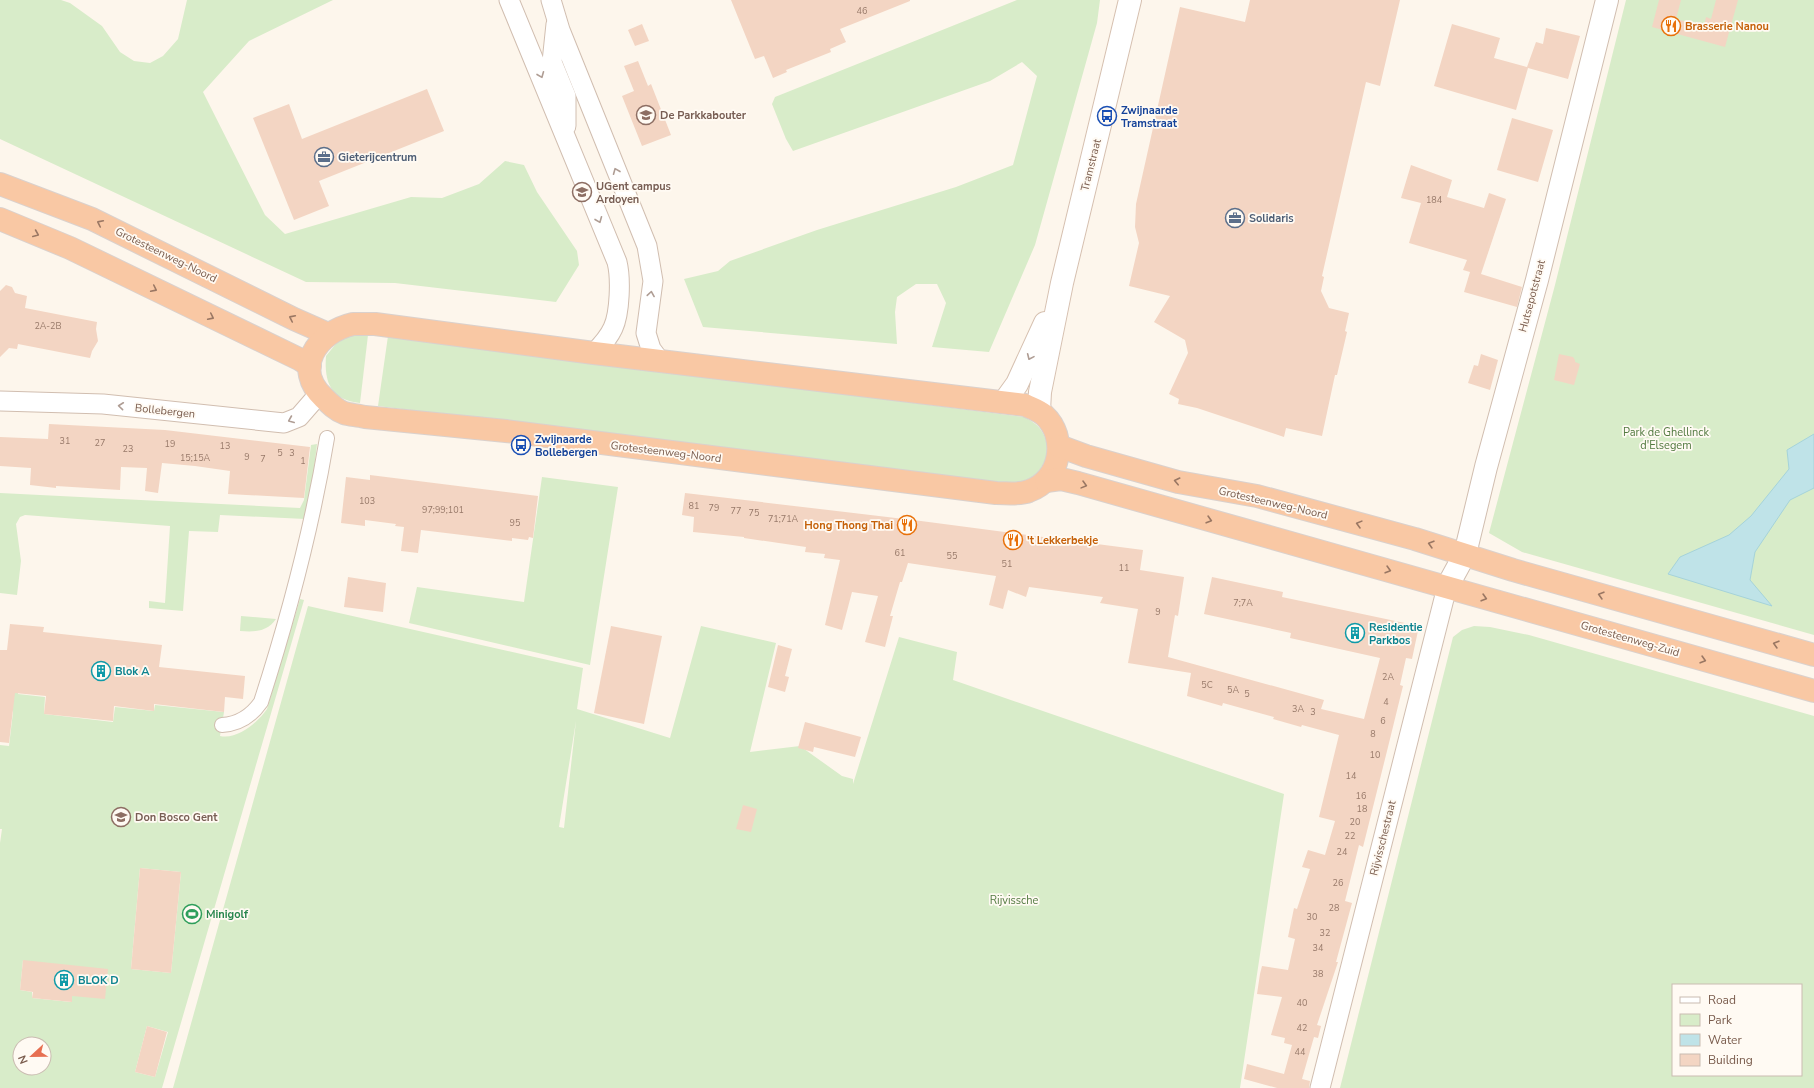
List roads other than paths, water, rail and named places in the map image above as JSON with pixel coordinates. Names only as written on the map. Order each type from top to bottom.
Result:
[{"type":"highway","name":"Grotesteenweg-Noord","points":[[0,184],[92,219],[287,316],[328,334]]},
{"type":"highway","points":[[0,219],[70,248],[300,359],[310,366]]},
{"type":"highway","name":"Grotesteenweg-Noord","points":[[353,324],[375,324],[660,361],[1025,405],[1039,411],[1052,425],[1058,437],[1058,459],[1054,469],[1046,481],[1036,488],[1019,493],[996,493],[506,431],[365,417],[343,412],[331,405],[319,394],[312,381],[310,366],[313,350],[328,334],[340,327],[353,324]]},
{"type":"highway","name":"Grotesteenweg-Noord","points":[[1059,446],[1086,456],[1178,482],[1257,496],[1465,554]]},
{"type":"highway","name":"Grotesteenweg-Noord","points":[[1046,481],[1061,479],[1078,483],[1446,587]]},
{"type":"highway","points":[[1465,554],[1513,570],[1814,655]]},
{"type":"highway","name":"Grotesteenweg-Zuid","points":[[1446,587],[1814,691]]},
{"type":"street","points":[[509,0],[526,38],[620,273],[614,328],[594,353]]},
{"type":"street","points":[[551,0],[556,18],[646,246],[653,280],[646,333],[651,349],[660,361]]},
{"type":"street","name":"Tramstraat","points":[[1039,411],[1040,392],[1062,283],[1130,0]]},
{"type":"street","name":"Hutsepotstraat","points":[[1446,587],[1465,554],[1488,460],[1537,280],[1607,0]]},
{"type":"street","points":[[552,62],[556,18]]},
{"type":"street","points":[[526,38],[552,62],[566,96],[566,138]]},
{"type":"street","points":[[566,96],[600,129]]},
{"type":"street","name":"Tramstraat","points":[[1004,402],[1017,384],[1062,283]]},
{"type":"street","name":"Bollebergen","points":[[0,401],[103,404],[284,423],[299,417],[319,394]]},
{"type":"street","points":[[222,725],[231,724],[246,718],[261,702],[286,623],[316,502],[327,438]]},
{"type":"street","name":"Rijvisschestraat","points":[[1320,1088],[1446,587]]},
{"type":"water","points":[[1814,434],[1814,488],[1790,500],[1755,552],[1750,580],[1772,606],[1668,574],[1680,557],[1729,535],[1751,516],[1789,469],[1787,450]]},
{"type":"place","name":"Brasserie Nanou","points":[[1671,26]]},
{"type":"place","name":"De Parkkabouter","points":[[646,115]]},
{"type":"place","name":"Zwijnaarde Tramstraat","points":[[1107,116]]},
{"type":"place","name":"Gieterijcentrum","points":[[324,157]]},
{"type":"place","name":"UGent campus Ardoyen","points":[[582,192]]},
{"type":"place","name":"Solidaris","points":[[1235,218]]},
{"type":"place","name":"Zwijnaarde Bollebergen","points":[[521,445]]},
{"type":"place","name":"Hong Thong Thai","points":[[907,525]]},
{"type":"place","name":"'t Lekkerbekje","points":[[1013,540]]},
{"type":"place","name":"Residentie Parkbos","points":[[1355,633]]},
{"type":"place","name":"Blok A","points":[[101,671]]},
{"type":"place","name":"Don Bosco Gent","points":[[121,817]]},
{"type":"place","name":"Minigolf","points":[[192,914]]},
{"type":"place","name":"BLOK D","points":[[64,980]]},
{"type":"park label","name":"Park de Ghellinck d'Elsegem","points":[[1666,438]]},
{"type":"park label","name":"Rijvissche","points":[[1014,900]]}]
